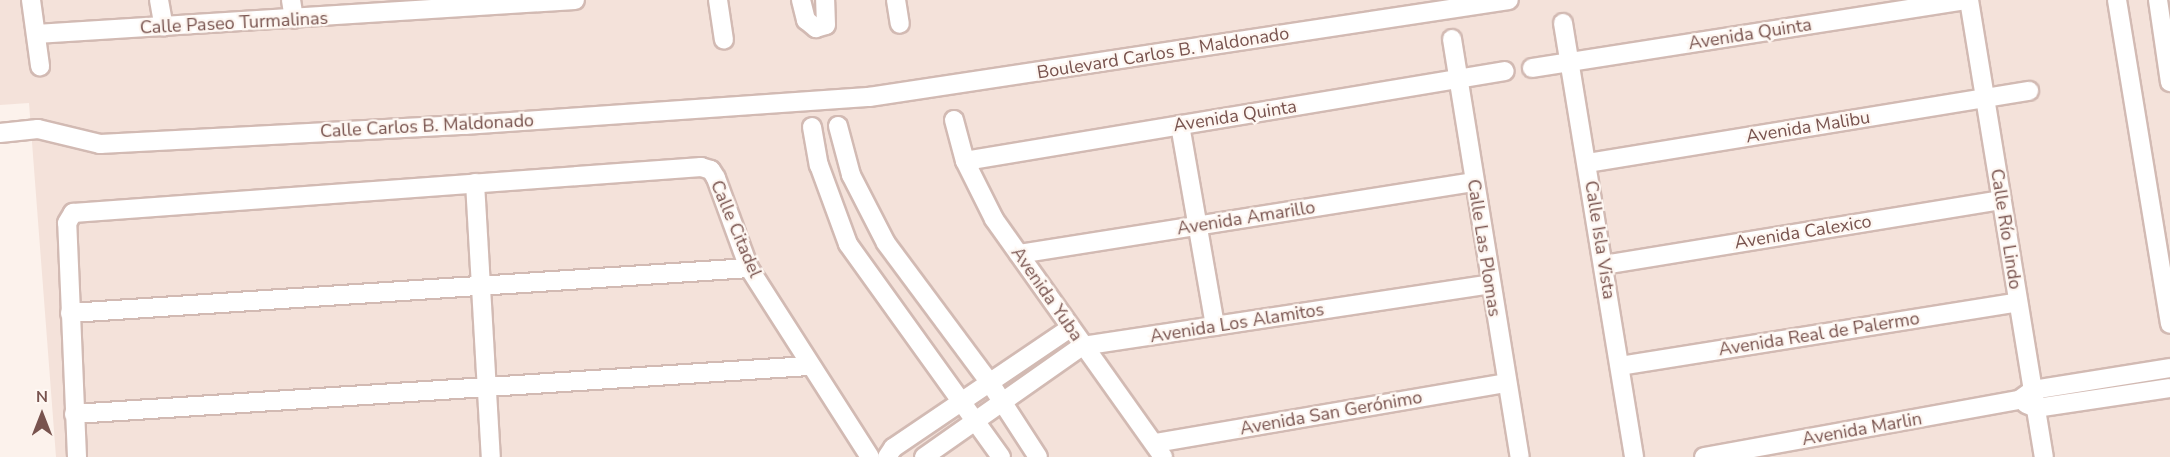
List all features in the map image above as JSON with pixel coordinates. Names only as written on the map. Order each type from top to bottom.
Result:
[{"type":"street","points":[[31,0],[40,66]]},
{"type":"street","points":[[159,0],[164,27]]},
{"type":"street","points":[[291,0],[294,19]]},
{"type":"street","name":"Calle Paseo Turmalinas","points":[[36,34],[294,19],[418,6],[575,0]]},
{"type":"street","points":[[718,0],[724,40]]},
{"type":"street","points":[[801,0],[806,20],[816,28],[826,25],[825,0]]},
{"type":"street","points":[[896,0],[900,24]]},
{"type":"street","name":"Boulevard Carlos B. Maldonado","points":[[817,100],[906,93],[1509,0]]},
{"type":"street","name":"Avenida Quinta","points":[[1532,68],[1968,0]]},
{"type":"street","name":"Calle Río Lindo","points":[[1968,0],[2018,302],[2029,399],[2044,457]]},
{"type":"street","points":[[2117,0],[2170,324]]},
{"type":"street","points":[[2158,0],[2170,81]]},
{"type":"street","name":"Calle Isla Vista","points":[[1563,23],[1588,163],[1634,457]]},
{"type":"street","name":"Calle Las Plomas","points":[[1452,39],[1473,182],[1520,457]]},
{"type":"street","name":"Avenida Quinta","points":[[965,161],[1505,71]]},
{"type":"street","name":"Avenida Malibu","points":[[1588,163],[2029,91]]},
{"type":"street","name":"Calle Carlos B. Maldonado","points":[[0,133],[38,129],[100,144],[466,125],[817,100]]},
{"type":"street","name":"Avenida Yuba","points":[[954,120],[965,161],[994,219],[1069,329],[1159,450]]},
{"type":"street","points":[[1180,125],[1215,326]]},
{"type":"street","points":[[838,126],[851,175],[886,243],[990,383],[1038,457]]},
{"type":"street","points":[[812,127],[822,176],[848,244],[963,401],[1001,457]]},
{"type":"street","name":"Calle Citadel","points":[[475,183],[700,167],[711,170],[749,268],[809,366],[870,457]]},
{"type":"street","name":"Avenida Amarillo","points":[[1019,254],[1473,182]]},
{"type":"street","points":[[76,457],[67,223],[73,213],[475,183],[482,287],[484,388],[491,457]]},
{"type":"street","name":"Avenida Calexico","points":[[1604,265],[2001,200]]},
{"type":"street","points":[[70,313],[749,268]]},
{"type":"street","name":"Avenida Los Alamitos","points":[[924,457],[1083,346],[1490,284]]},
{"type":"street","name":"Avenida Real de Palermo","points":[[1620,366],[2018,302]]},
{"type":"street","points":[[887,457],[893,448],[1069,329]]},
{"type":"street","points":[[74,414],[809,366]]},
{"type":"street","name":"Avenida Marlin","points":[[1704,457],[2029,399],[2133,374],[2170,368]]},
{"type":"street","points":[[2133,374],[2136,393]]},
{"type":"street","name":"Avenida San Gerónimo","points":[[1159,450],[1506,383]]},
{"type":"street","name":"Avenida Marlin","points":[[2029,399],[2136,393],[2170,388]]},
{"type":"shaded area","points":[[0,0],[2170,0],[2170,457],[56,457],[29,103],[0,105]]}]
